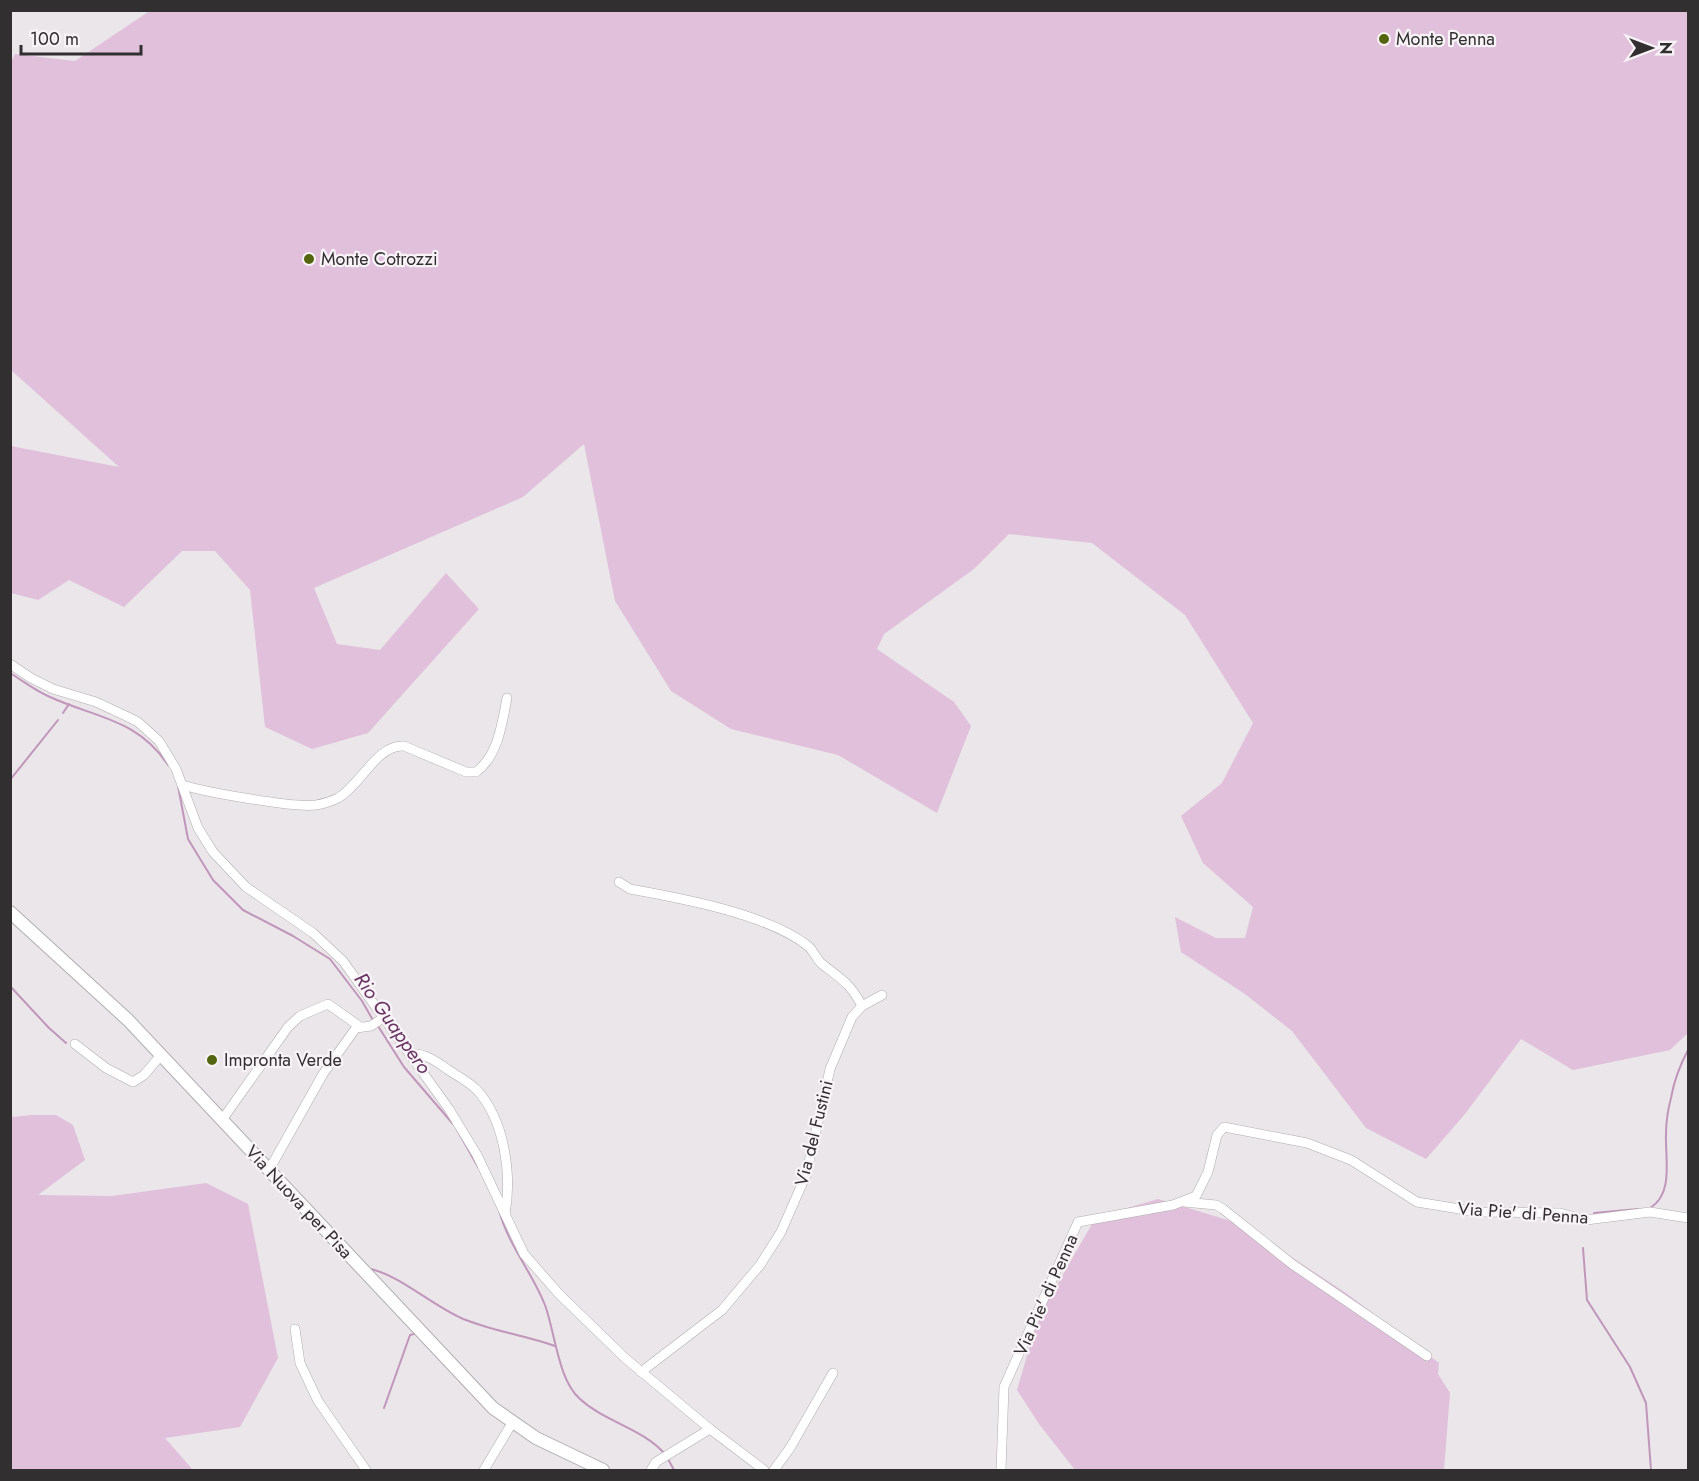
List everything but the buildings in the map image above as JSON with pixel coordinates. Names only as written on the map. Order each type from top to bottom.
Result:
[{"type":"main road","name":"Via Nuova per Pisa","points":[[10,912],[128,1020],[465,1380],[512,1423],[547,1444],[603,1470]]},
{"type":"street","points":[[10,664],[53,689],[96,702],[138,722],[159,741],[182,785],[198,828],[213,852],[246,887],[331,949],[343,961],[477,1155],[524,1254],[545,1278],[641,1372],[710,1430],[764,1470]]},
{"type":"street","points":[[182,785],[296,804],[315,805],[335,799],[352,789],[384,752],[394,745],[404,746],[466,772],[476,772],[488,764],[502,727],[507,698]]},
{"type":"street","points":[[619,882],[630,889],[733,912],[787,935],[808,946],[817,960],[847,982],[862,1006]]},
{"type":"street","name":"Via del Fustini","points":[[641,1372],[730,1302],[756,1271],[781,1232],[806,1175],[830,1069],[852,1017],[862,1006],[882,995]]},
{"type":"street","points":[[222,1120],[288,1027],[300,1016],[328,1004],[359,1026],[371,1026],[381,1019]]},
{"type":"street","points":[[269,1170],[323,1074],[359,1026]]},
{"type":"street","points":[[75,1044],[106,1068],[133,1082],[144,1076],[161,1054]]},
{"type":"street","points":[[409,1054],[421,1054],[477,1090],[493,1116],[499,1129],[508,1180],[506,1214]]},
{"type":"street","name":"Via Pie' di Penna","points":[[1001,1470],[1004,1387],[1078,1222],[1181,1202],[1196,1196],[1208,1172],[1217,1135],[1224,1127],[1307,1143],[1351,1160],[1417,1202],[1478,1212],[1560,1213],[1586,1220],[1650,1212],[1689,1218]]},
{"type":"street","points":[[1181,1202],[1216,1205],[1223,1209],[1292,1264],[1427,1356]]},
{"type":"street","points":[[295,1329],[300,1364],[318,1401],[366,1470]]},
{"type":"street","points":[[774,1470],[790,1448],[833,1373]]},
{"type":"street","points":[[484,1470],[512,1423]]},
{"type":"street","points":[[654,1466],[668,1454],[710,1430]]},
{"type":"shaded area","points":[[151,10],[1688,11],[1688,1033],[1670,1050],[1573,1070],[1521,1039],[1465,1114],[1426,1159],[1366,1128],[1292,1031],[1245,994],[1181,952],[1175,917],[1216,938],[1245,938],[1253,907],[1203,863],[1181,816],[1222,783],[1253,723],[1185,615],[1092,543],[1009,534],[974,569],[884,634],[877,649],[954,702],[971,726],[937,813],[838,755],[731,729],[671,691],[615,601],[584,444],[523,497],[314,588],[337,644],[380,650],[446,573],[479,609],[368,733],[312,749],[265,727],[250,590],[215,551],[182,551],[124,607],[69,580],[38,600],[11,593],[11,446],[119,467],[11,370],[11,62],[15,54],[75,61]]},
{"type":"shaded area","points":[[56,1115],[73,1125],[85,1160],[38,1195],[112,1196],[206,1183],[248,1204],[278,1358],[240,1427],[165,1438],[193,1470],[11,1470],[11,1117]]},
{"type":"shaded area","points":[[1158,1199],[1241,1224],[1346,1293],[1439,1363],[1438,1374],[1450,1393],[1444,1470],[1075,1470],[1039,1424],[1017,1390],[1038,1318],[1096,1217]]},
{"type":"waterway","name":"Rio Guappero","points":[[10,673],[45,695],[130,729],[156,750],[168,765]]},
{"type":"waterway","points":[[63,713],[69,704]]},
{"type":"waterway","points":[[10,780],[58,720]]},
{"type":"waterway","name":"Rio Guappero","points":[[178,786],[188,839],[213,880],[243,910],[293,936],[330,959],[362,1001],[374,1022]]},
{"type":"waterway","points":[[10,986],[66,1043]]},
{"type":"waterway","name":"Rio Guappero","points":[[378,1026],[404,1067],[453,1124]]},
{"type":"waterway","points":[[1650,1208],[1658,1202],[1665,1185],[1668,1111],[1676,1079],[1688,1050]]},
{"type":"waterway","name":"Rio Guappero","points":[[456,1128],[478,1167]]},
{"type":"waterway","points":[[1594,1213],[1638,1209]]},
{"type":"waterway","name":"Rio Guappero","points":[[499,1210],[508,1235],[545,1305],[562,1368],[573,1391],[590,1407],[635,1431],[665,1454]]},
{"type":"waterway","points":[[1583,1248],[1587,1300],[1630,1367],[1646,1403],[1651,1470]]},
{"type":"waterway","points":[[371,1269],[405,1284],[461,1318],[555,1346]]},
{"type":"waterway","points":[[384,1408],[410,1335],[414,1334]]},
{"type":"waterway","name":"Rio Guappero","points":[[668,1459],[674,1470]]},
{"type":"place","name":"Monte Penna","points":[[1384,39]]},
{"type":"place","name":"Monte Cotrozzi","points":[[309,259]]},
{"type":"place","name":"Impronta Verde","points":[[212,1060]]}]
